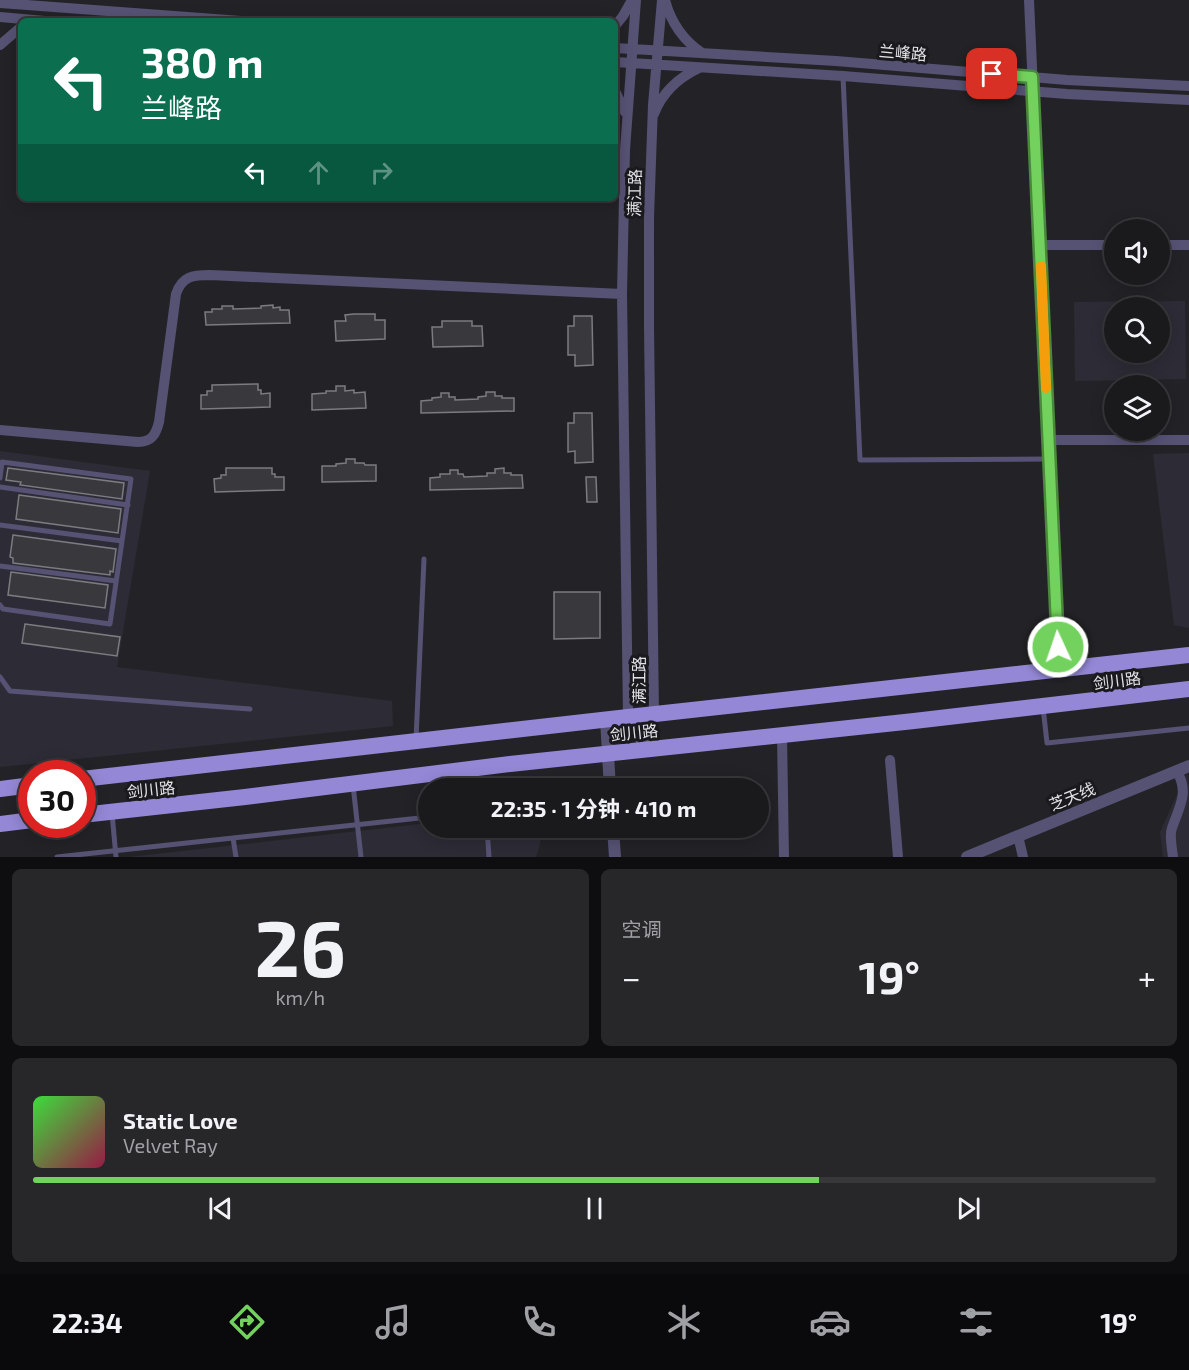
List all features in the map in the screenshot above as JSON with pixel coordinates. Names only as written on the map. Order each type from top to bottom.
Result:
[{"type":"highway","name":"剑川路","points":[[96,777],[1189,655]]},
{"type":"highway","name":"剑川路","points":[[96,814],[487,766],[1189,689]]},
{"type":"highway","points":[[0,789],[18,787]]},
{"type":"highway","points":[[0,824],[18,822]]},
{"type":"street","points":[[618,22],[634,0]]},
{"type":"street","name":"满江路","points":[[634,0],[624,183],[622,294],[628,717],[645,749]]},
{"type":"street","points":[[663,0],[677,29],[688,43],[703,54]]},
{"type":"street","name":"满江路","points":[[645,749],[654,714],[648,250],[652,120],[663,0]]},
{"type":"street","points":[[1029,0],[1059,670]]},
{"type":"street","points":[[0,3],[30,3],[206,18]]},
{"type":"street","points":[[0,17],[18,19]]},
{"type":"street","points":[[0,45],[18,30]]},
{"type":"street","name":"兰峰路","points":[[618,48],[1189,86]]},
{"type":"street","name":"兰峰路","points":[[618,62],[1189,100]]},
{"type":"street","points":[[652,120],[668,91],[683,77],[700,68]]},
{"type":"street","points":[[618,96],[627,116]]},
{"type":"street","points":[[1040,245],[1104,245]]},
{"type":"street","points":[[1170,245],[1189,245]]},
{"type":"street","points":[[0,430],[137,442],[150,439],[156,433],[159,422],[176,294],[183,282],[195,276],[622,294]]},
{"type":"street","points":[[1048,440],[1189,440]]},
{"type":"street","points":[[606,719],[609,778]]},
{"type":"street","points":[[782,735],[784,857]]},
{"type":"street","points":[[890,760],[898,857]]},
{"type":"street","points":[[1173,857],[1171,831],[1187,795],[1183,768]]},
{"type":"street","name":"芝天线","points":[[967,857],[1183,768]]},
{"type":"street","points":[[1018,836],[1023,857]]},
{"type":"street","points":[[614,838],[615,857]]},
{"type":"lane","points":[[843,76],[860,460],[1049,459]]},
{"type":"lane","points":[[0,478],[2,462],[131,479],[110,624],[3,609],[0,605]]},
{"type":"lane","points":[[0,487],[128,505]]},
{"type":"lane","points":[[0,525],[122,541]]},
{"type":"lane","points":[[416,741],[424,559]]},
{"type":"lane","points":[[0,566],[116,581]]},
{"type":"lane","points":[[0,678],[10,691],[250,709]]},
{"type":"lane","points":[[1043,706],[1047,743],[1189,728]]},
{"type":"lane","points":[[353,784],[361,857]]},
{"type":"lane","points":[[112,812],[116,854]]},
{"type":"lane","points":[[57,857],[116,854],[233,838],[418,818]]},
{"type":"lane","points":[[233,838],[236,857]]},
{"type":"lane","points":[[488,838],[489,857]]},
{"type":"shaded area","points":[[1170,301],[1185,301],[1186,379],[1170,379],[1170,375],[1104,375],[1104,380],[1075,381],[1074,302],[1104,302],[1104,363],[1170,363]]},
{"type":"shaded area","points":[[0,451],[150,471],[117,667],[392,701],[393,726],[67,760],[18,760],[18,765],[0,767]]},
{"type":"shaded area","points":[[1189,453],[1189,628],[1174,625],[1153,454]]},
{"type":"shaded area","points":[[1187,773],[1189,857],[1163,857],[1160,832]]},
{"type":"shaded area","points":[[418,824],[418,838],[540,838],[536,857],[130,857]]},
{"type":"building","points":[[273,305],[273,308],[280,307],[280,310],[289,310],[290,323],[206,325],[205,312],[222,309],[222,306],[233,306],[233,309]]},
{"type":"building","points":[[375,314],[375,320],[385,320],[385,339],[336,341],[335,321],[346,321],[345,315]]},
{"type":"building","points":[[574,316],[592,316],[593,365],[575,366],[575,355],[568,355],[568,326],[574,326]]},
{"type":"building","points":[[442,321],[472,321],[472,326],[482,326],[483,346],[433,347],[432,327],[442,327]]},
{"type":"building","points":[[258,384],[261,394],[270,393],[270,407],[201,409],[201,395],[207,395],[207,391],[212,391],[212,385]]},
{"type":"building","points":[[336,386],[345,386],[345,391],[354,390],[354,393],[365,392],[366,408],[312,410],[312,394],[336,391]]},
{"type":"building","points":[[486,392],[495,392],[495,396],[502,396],[502,398],[514,398],[514,411],[421,413],[421,401],[441,397],[441,393],[449,393],[449,397],[455,397],[455,400],[478,399],[478,397],[486,396]]},
{"type":"building","points":[[574,413],[592,413],[593,462],[575,463],[575,451],[568,452],[568,423],[574,423]]},
{"type":"building","points":[[346,459],[355,459],[355,463],[365,465],[376,465],[376,481],[322,482],[322,466],[336,466],[336,464],[346,463]]},
{"type":"building","points":[[8,468],[124,483],[122,499],[20,485],[21,482],[6,480]]},
{"type":"building","points":[[226,468],[272,468],[272,474],[275,474],[275,477],[284,477],[284,490],[215,492],[214,479],[226,475]]},
{"type":"building","points":[[504,468],[504,473],[522,475],[523,488],[430,490],[430,478],[440,477],[440,474],[450,474],[450,470],[458,470],[458,474],[463,474],[464,477],[487,476],[487,473],[495,473],[495,469]]},
{"type":"building","points":[[586,477],[596,477],[597,502],[587,502]]},
{"type":"building","points":[[19,495],[121,509],[118,533],[16,519]]},
{"type":"building","points":[[13,535],[116,549],[113,572],[110,571],[110,575],[13,563],[13,558],[10,557]]},
{"type":"building","points":[[11,572],[108,585],[105,608],[8,595]]},
{"type":"building","points":[[554,592],[600,592],[600,638],[554,639]]},
{"type":"building","points":[[25,624],[120,637],[117,656],[22,643]]},
{"type":"slow traffic","points":[[1041,266],[1046,388]]},
{"type":"route","points":[[992,74],[1032,77],[1058,647]]}]
